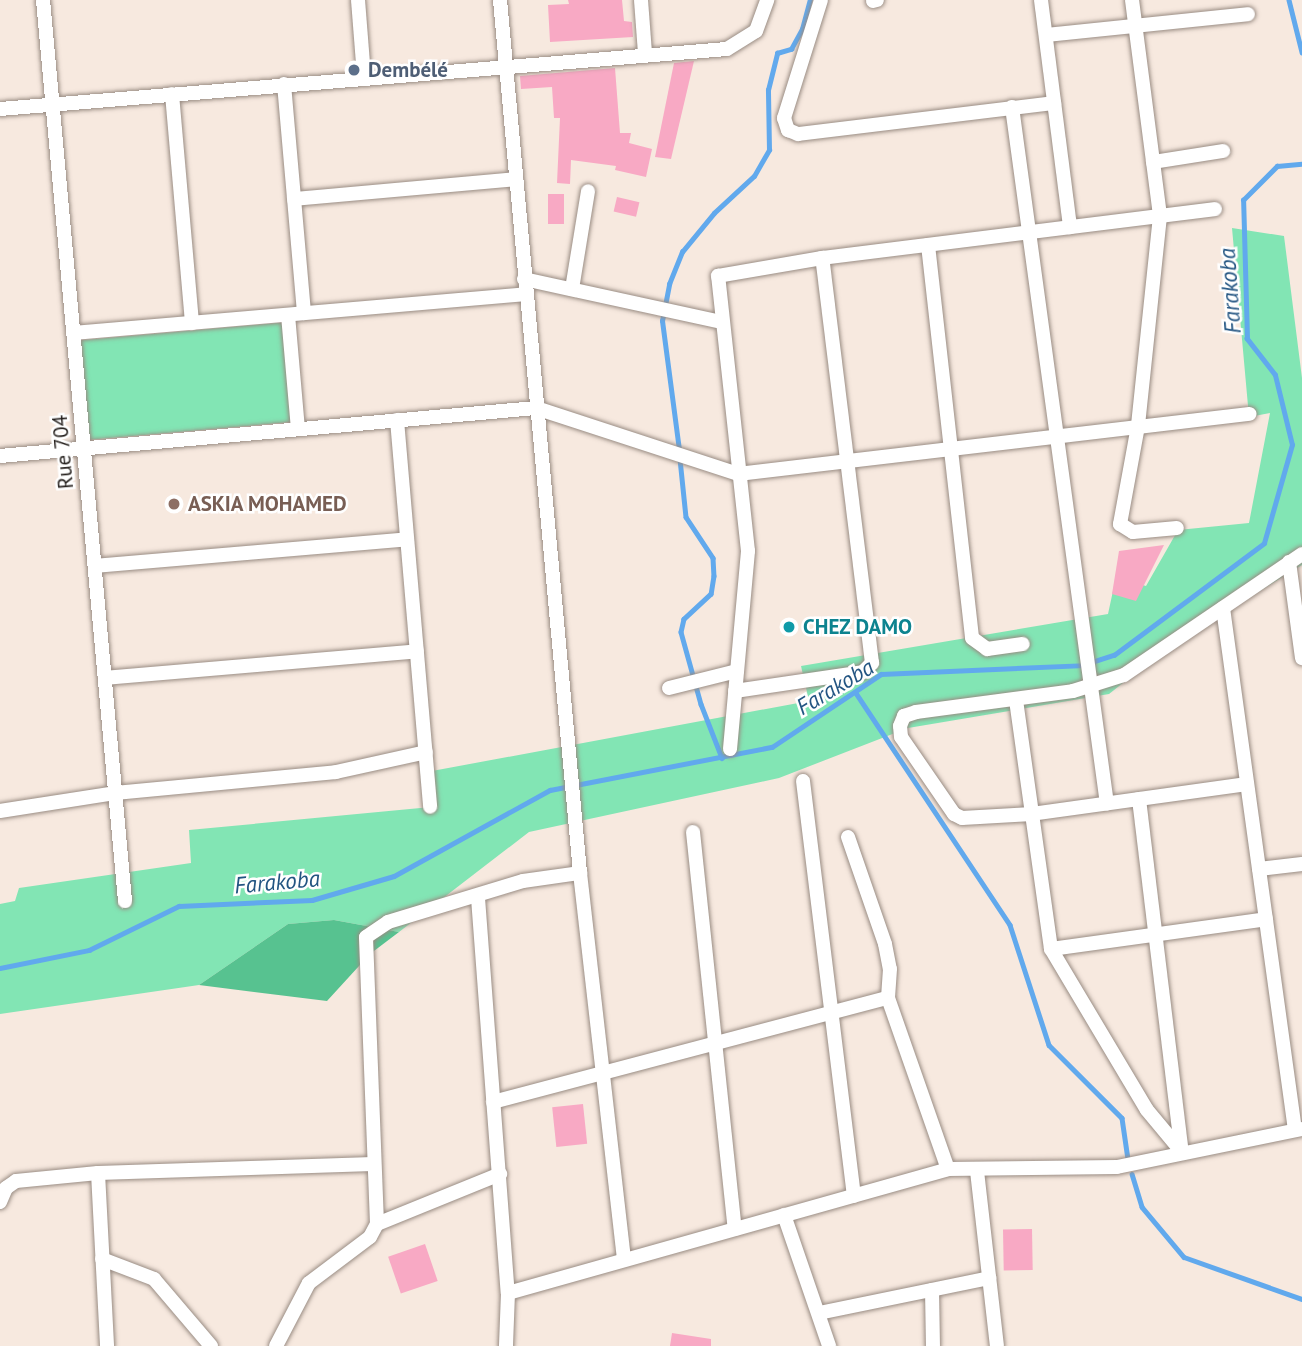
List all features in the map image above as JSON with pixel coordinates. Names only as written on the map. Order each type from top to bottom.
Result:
[{"type":"street","name":"Rue 704","points":[[43,0],[125,901]]},
{"type":"street","points":[[358,0],[364,77]]},
{"type":"street","points":[[500,0],[580,873],[624,1260]]},
{"type":"street","points":[[640,0],[645,53]]},
{"type":"street","points":[[0,109],[645,53],[727,49],[755,31],[766,0]]},
{"type":"street","points":[[821,0],[784,118],[788,130],[798,134],[1054,103]]},
{"type":"street","points":[[1041,0],[1069,227]]},
{"type":"street","points":[[1132,0],[1160,216],[1138,426],[1120,524],[1133,532],[1177,528]]},
{"type":"street","points":[[1046,35],[1248,14]]},
{"type":"street","points":[[284,85],[304,313]]},
{"type":"street","points":[[172,94],[192,323]]},
{"type":"street","points":[[1012,107],[1107,804]]},
{"type":"street","points":[[1153,162],[1223,151]]},
{"type":"street","points":[[294,198],[516,179]]},
{"type":"street","points":[[572,289],[588,191]]},
{"type":"street","points":[[730,749],[748,551],[717,282],[722,273],[1215,209]]},
{"type":"street","points":[[928,245],[972,638],[987,649],[1023,645]]},
{"type":"street","points":[[735,691],[863,672],[872,663],[822,258]]},
{"type":"street","points":[[73,333],[288,315],[525,286],[572,289],[721,322]]},
{"type":"street","points":[[288,315],[298,429]]},
{"type":"street","points":[[0,456],[536,408],[738,474],[1249,414]]},
{"type":"street","points":[[397,420],[430,807]]},
{"type":"street","points":[[94,566],[407,539]]},
{"type":"street","points":[[1247,784],[1032,814],[970,819],[954,814],[901,737],[904,716],[916,712],[1016,701],[1136,669],[1302,554]]},
{"type":"street","points":[[1289,562],[1302,658]]},
{"type":"street","points":[[508,1293],[948,1169],[977,1171],[1116,1167],[1298,1130],[1223,608]]},
{"type":"street","points":[[105,678],[417,651]]},
{"type":"street","points":[[669,688],[737,671]]},
{"type":"street","points":[[1016,701],[1051,949],[1147,1110],[1182,1152]]},
{"type":"street","points":[[0,811],[115,793],[336,772],[426,752]]},
{"type":"street","points":[[803,781],[854,1196]]},
{"type":"street","points":[[1139,799],[1182,1152]]},
{"type":"street","points":[[693,832],[735,1229]]},
{"type":"street","points":[[848,837],[884,944],[890,969],[888,998],[948,1169]]},
{"type":"street","points":[[1259,869],[1302,864]]},
{"type":"street","points":[[276,1346],[309,1283],[370,1237],[377,1224],[366,937],[388,922],[478,898],[534,878],[580,873]]},
{"type":"street","points":[[478,898],[508,1293],[506,1346]]},
{"type":"street","points":[[1051,949],[1266,919]]},
{"type":"street","points":[[494,1102],[888,998]]},
{"type":"street","points":[[0,1202],[6,1188],[16,1181],[98,1173],[373,1164]]},
{"type":"street","points":[[977,1171],[997,1346]]},
{"type":"street","points":[[98,1173],[107,1346]]},
{"type":"street","points":[[377,1224],[500,1174]]},
{"type":"street","points":[[784,1215],[829,1346]]},
{"type":"street","points":[[102,1259],[154,1279],[211,1346]]},
{"type":"street","points":[[819,1313],[989,1278]]},
{"type":"street","points":[[932,1290],[933,1346]]},
{"type":"green space","points":[[1232,228],[1284,236],[1302,378],[1302,565],[1166,649],[1109,694],[908,728],[779,778],[529,832],[399,932],[334,920],[288,924],[199,985],[0,1014],[0,904],[15,901],[19,888],[191,863],[189,830],[431,807],[432,771],[809,701],[801,666],[1108,614],[1116,577],[1146,586],[1178,530],[1249,523],[1270,413],[1249,417]]},
{"type":"green space","points":[[288,322],[297,422],[90,440],[81,340]]},
{"type":"green space","points":[[334,920],[399,932],[370,954],[327,1001],[199,985],[288,924]]},
{"type":"building","points":[[568,0],[622,0],[624,21],[632,22],[633,37],[550,42],[548,5],[569,4]]},
{"type":"building","points":[[694,61],[671,159],[655,157],[674,63]]},
{"type":"building","points":[[615,68],[620,133],[631,133],[629,143],[652,149],[646,177],[615,170],[616,166],[571,160],[570,184],[557,183],[560,118],[554,118],[552,87],[521,89],[520,76]]},
{"type":"building","points":[[548,194],[564,194],[564,224],[548,224]]},
{"type":"building","points":[[617,197],[639,202],[636,217],[614,212]]},
{"type":"building","points":[[1164,545],[1136,601],[1112,594],[1119,551]]},
{"type":"building","points":[[583,1104],[587,1144],[556,1147],[552,1107]]},
{"type":"building","points":[[1032,1229],[1033,1270],[1004,1270],[1003,1230]]},
{"type":"building","points":[[425,1244],[438,1281],[401,1294],[388,1257]]},
{"type":"building","points":[[672,1333],[711,1339],[711,1346],[670,1346]]},
{"type":"waterway","points":[[679,450],[662,321],[669,284],[682,252],[714,213],[754,176],[769,150],[768,90],[777,53],[791,49],[802,29],[810,0]]},
{"type":"waterway","points":[[1289,0],[1302,52]]},
{"type":"waterway","name":"Farakoba","points":[[1092,662],[1114,655],[1264,543],[1292,445],[1275,375],[1247,339],[1243,200],[1277,166],[1302,164]]},
{"type":"waterway","points":[[680,459],[686,517],[713,558],[714,576],[711,594],[684,619],[681,632],[701,704],[722,758]]},
{"type":"waterway","name":"Farakoba","points":[[0,968],[89,950],[179,906],[312,900],[394,876],[550,790],[772,747],[881,674],[1084,665]]},
{"type":"waterway","points":[[856,693],[1010,925],[1049,1045],[1122,1118],[1128,1159]]},
{"type":"waterway","points":[[1132,1174],[1142,1207],[1184,1257],[1302,1299]]},
{"type":"place","name":"Dembélé","points":[[354,70]]},
{"type":"place","name":"ASKIA MOHAMED","points":[[174,504]]},
{"type":"place","name":"CHEZ DAMO","points":[[789,627]]}]
